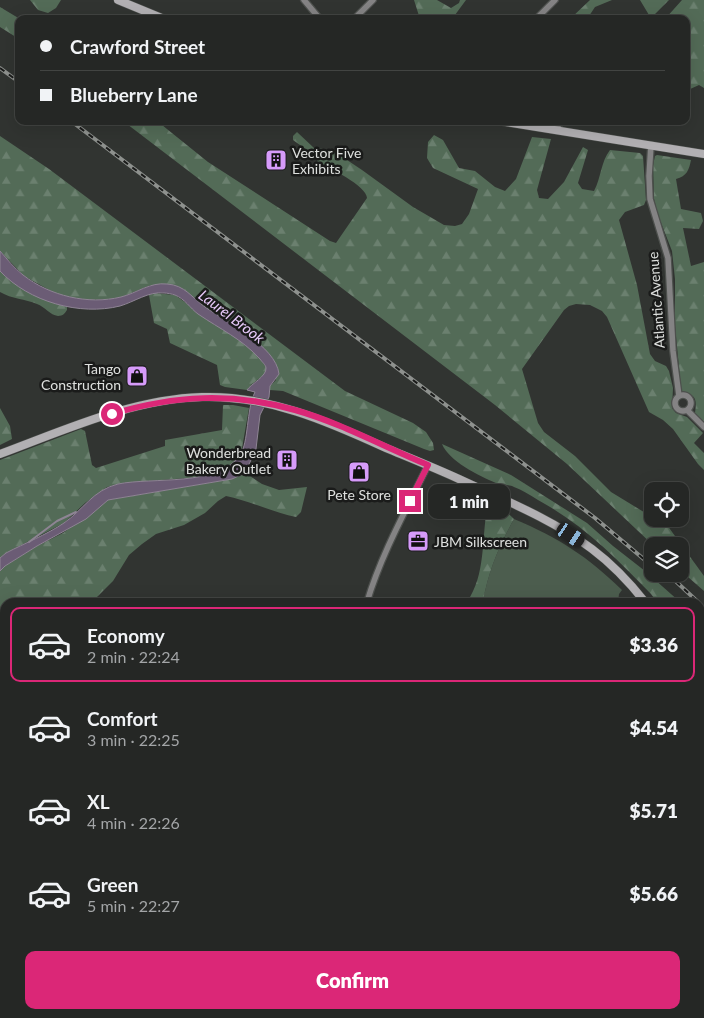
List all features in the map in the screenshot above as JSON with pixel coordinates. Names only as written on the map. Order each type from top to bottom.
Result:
[{"type":"main road","points":[[118,0],[154,15]]},
{"type":"main road","points":[[527,125],[704,154]]},
{"type":"main road","points":[[0,454],[93,420],[149,404],[218,397],[296,410],[428,465],[512,503],[571,535],[610,565],[641,598]]},
{"type":"street","points":[[304,0],[317,15]]},
{"type":"street","points":[[358,15],[373,0]]},
{"type":"street","points":[[540,15],[555,0]]},
{"type":"street","points":[[555,129],[558,125]]},
{"type":"street","name":"Atlantic Avenue","points":[[651,145],[650,199],[669,263],[672,351],[679,396],[676,400],[676,408],[683,412],[688,411]]},
{"type":"street","name":"Atlantic Avenue","points":[[679,396],[684,395],[691,399],[691,407],[688,411]]},
{"type":"street","name":"Atlantic Avenue","points":[[688,411],[704,427]]},
{"type":"street","points":[[368,598],[402,517],[428,465]]},
{"type":"green space","points":[[30,0],[61,0],[56,8],[48,13],[38,10]]},
{"type":"green space","points":[[414,0],[437,0],[451,8],[459,3],[460,0],[466,0],[455,15],[419,15]]},
{"type":"green space","points":[[590,0],[612,0],[595,7],[590,15],[574,15]]},
{"type":"green space","points":[[640,0],[669,0],[654,15],[649,15]]},
{"type":"green space","points":[[682,0],[704,0],[704,88],[699,85],[690,89],[690,15],[669,15]]},
{"type":"green space","points":[[0,7],[15,16],[15,36],[0,27]]},
{"type":"green space","points":[[128,125],[162,125],[208,162],[330,241],[336,243],[367,198],[361,188],[338,172],[317,161],[318,158],[293,140],[293,136],[297,132],[314,148],[332,150],[413,207],[444,225],[455,226],[462,224],[469,214],[478,189],[433,168],[427,158],[428,142],[434,135],[443,140],[459,168],[475,171],[495,187],[505,191],[516,179],[532,137],[551,139],[537,190],[539,198],[548,199],[564,182],[583,147],[588,150],[578,183],[582,189],[594,191],[610,150],[640,153],[643,156],[646,200],[644,205],[625,212],[619,220],[637,285],[650,354],[655,361],[666,366],[669,371],[673,388],[672,408],[676,413],[687,417],[703,433],[694,443],[704,453],[704,470],[673,429],[663,420],[649,412],[607,317],[602,311],[590,305],[576,304],[564,310],[522,369],[538,423],[544,432],[575,456],[611,492],[644,512],[644,527],[668,527],[676,537],[644,537],[567,464],[495,405]]},
{"type":"green space","points":[[0,136],[49,169],[345,391],[413,423],[426,432],[433,443],[434,450],[424,449],[283,391],[270,390],[270,386],[276,380],[245,334],[226,319],[203,306],[196,298],[151,285],[122,297],[90,300],[67,297],[51,291],[24,276],[0,251]]},
{"type":"green space","points":[[657,155],[691,160],[687,172],[676,179],[681,209],[701,213],[703,221],[699,229],[683,228],[691,266],[704,262],[704,422],[695,413],[696,404],[693,396],[682,391],[681,388],[675,326],[675,279],[672,251],[654,199],[653,165]]},
{"type":"green space","points":[[0,271],[47,300],[67,307],[67,310],[58,316],[37,304],[0,292]]},
{"type":"green space","points":[[154,293],[175,295],[196,312],[233,335],[252,349],[266,366],[265,374],[247,390],[220,385],[217,365],[170,343],[167,329],[154,323],[149,295]]},
{"type":"green space","points":[[223,405],[249,408],[241,454],[232,464],[201,477],[122,483],[107,487],[85,503],[64,523],[6,553],[0,558],[0,460],[81,429],[85,431],[92,465],[96,468],[165,446],[165,440],[222,430]]},
{"type":"green space","points":[[0,408],[10,426],[12,439],[0,445]]},
{"type":"green space","points":[[442,444],[511,475],[587,523],[644,570],[644,582],[657,582],[675,598],[654,598],[612,555],[570,520],[520,490],[498,484],[473,472],[451,456]]},
{"type":"green space","points":[[245,473],[262,484],[279,490],[307,487],[301,512],[296,517],[226,496],[205,513],[184,525],[156,534],[142,544],[129,555],[113,581],[96,598],[0,598],[0,571],[5,566],[37,546],[63,533],[108,500],[232,479]]},
{"type":"green space","points":[[488,503],[497,503],[514,519],[495,559],[484,598],[469,598],[481,567]]},
{"type":"green space","points":[[514,519],[545,533],[597,567],[622,590],[618,598],[484,598],[495,559]]},
{"type":"green space","points":[[689,555],[704,576],[704,591],[689,578]]},
{"type":"shaded area","points":[[0,251],[23,275],[45,288],[70,297],[96,300],[108,299],[121,297],[155,285],[167,284],[179,287],[260,344],[276,364],[279,374],[270,386],[269,397],[260,415],[256,449],[245,473],[232,479],[108,500],[86,519],[37,546],[0,571],[0,558],[6,553],[64,523],[95,496],[109,487],[132,482],[184,479],[201,476],[217,472],[230,465],[240,455],[245,442],[250,408],[255,392],[247,390],[264,374],[266,368],[260,359],[246,346],[198,314],[185,301],[175,295],[165,293],[153,294],[120,306],[105,309],[88,309],[56,304],[25,291],[0,271]]},
{"type":"waterway","name":"Laurel Brook","points":[[29,542],[57,521],[76,512]]},
{"type":"railway","points":[[0,68],[15,79]]},
{"type":"railway","points":[[76,125],[595,518],[644,559]]},
{"type":"railway","points":[[677,582],[694,598]]},
{"type":"place","name":"Vector Five Exhibits","points":[[276,160]]},
{"type":"place","name":"Tango Construction","points":[[137,376]]},
{"type":"place","name":"Wonderbread Bakery Outlet","points":[[287,460]]},
{"type":"place","name":"Pete Store","points":[[359,472]]},
{"type":"place","name":"JBM Silkscreen","points":[[418,541]]},
{"type":"route","points":[[112,414],[168,400],[203,397],[235,398],[296,410],[428,465],[410,501]]}]
